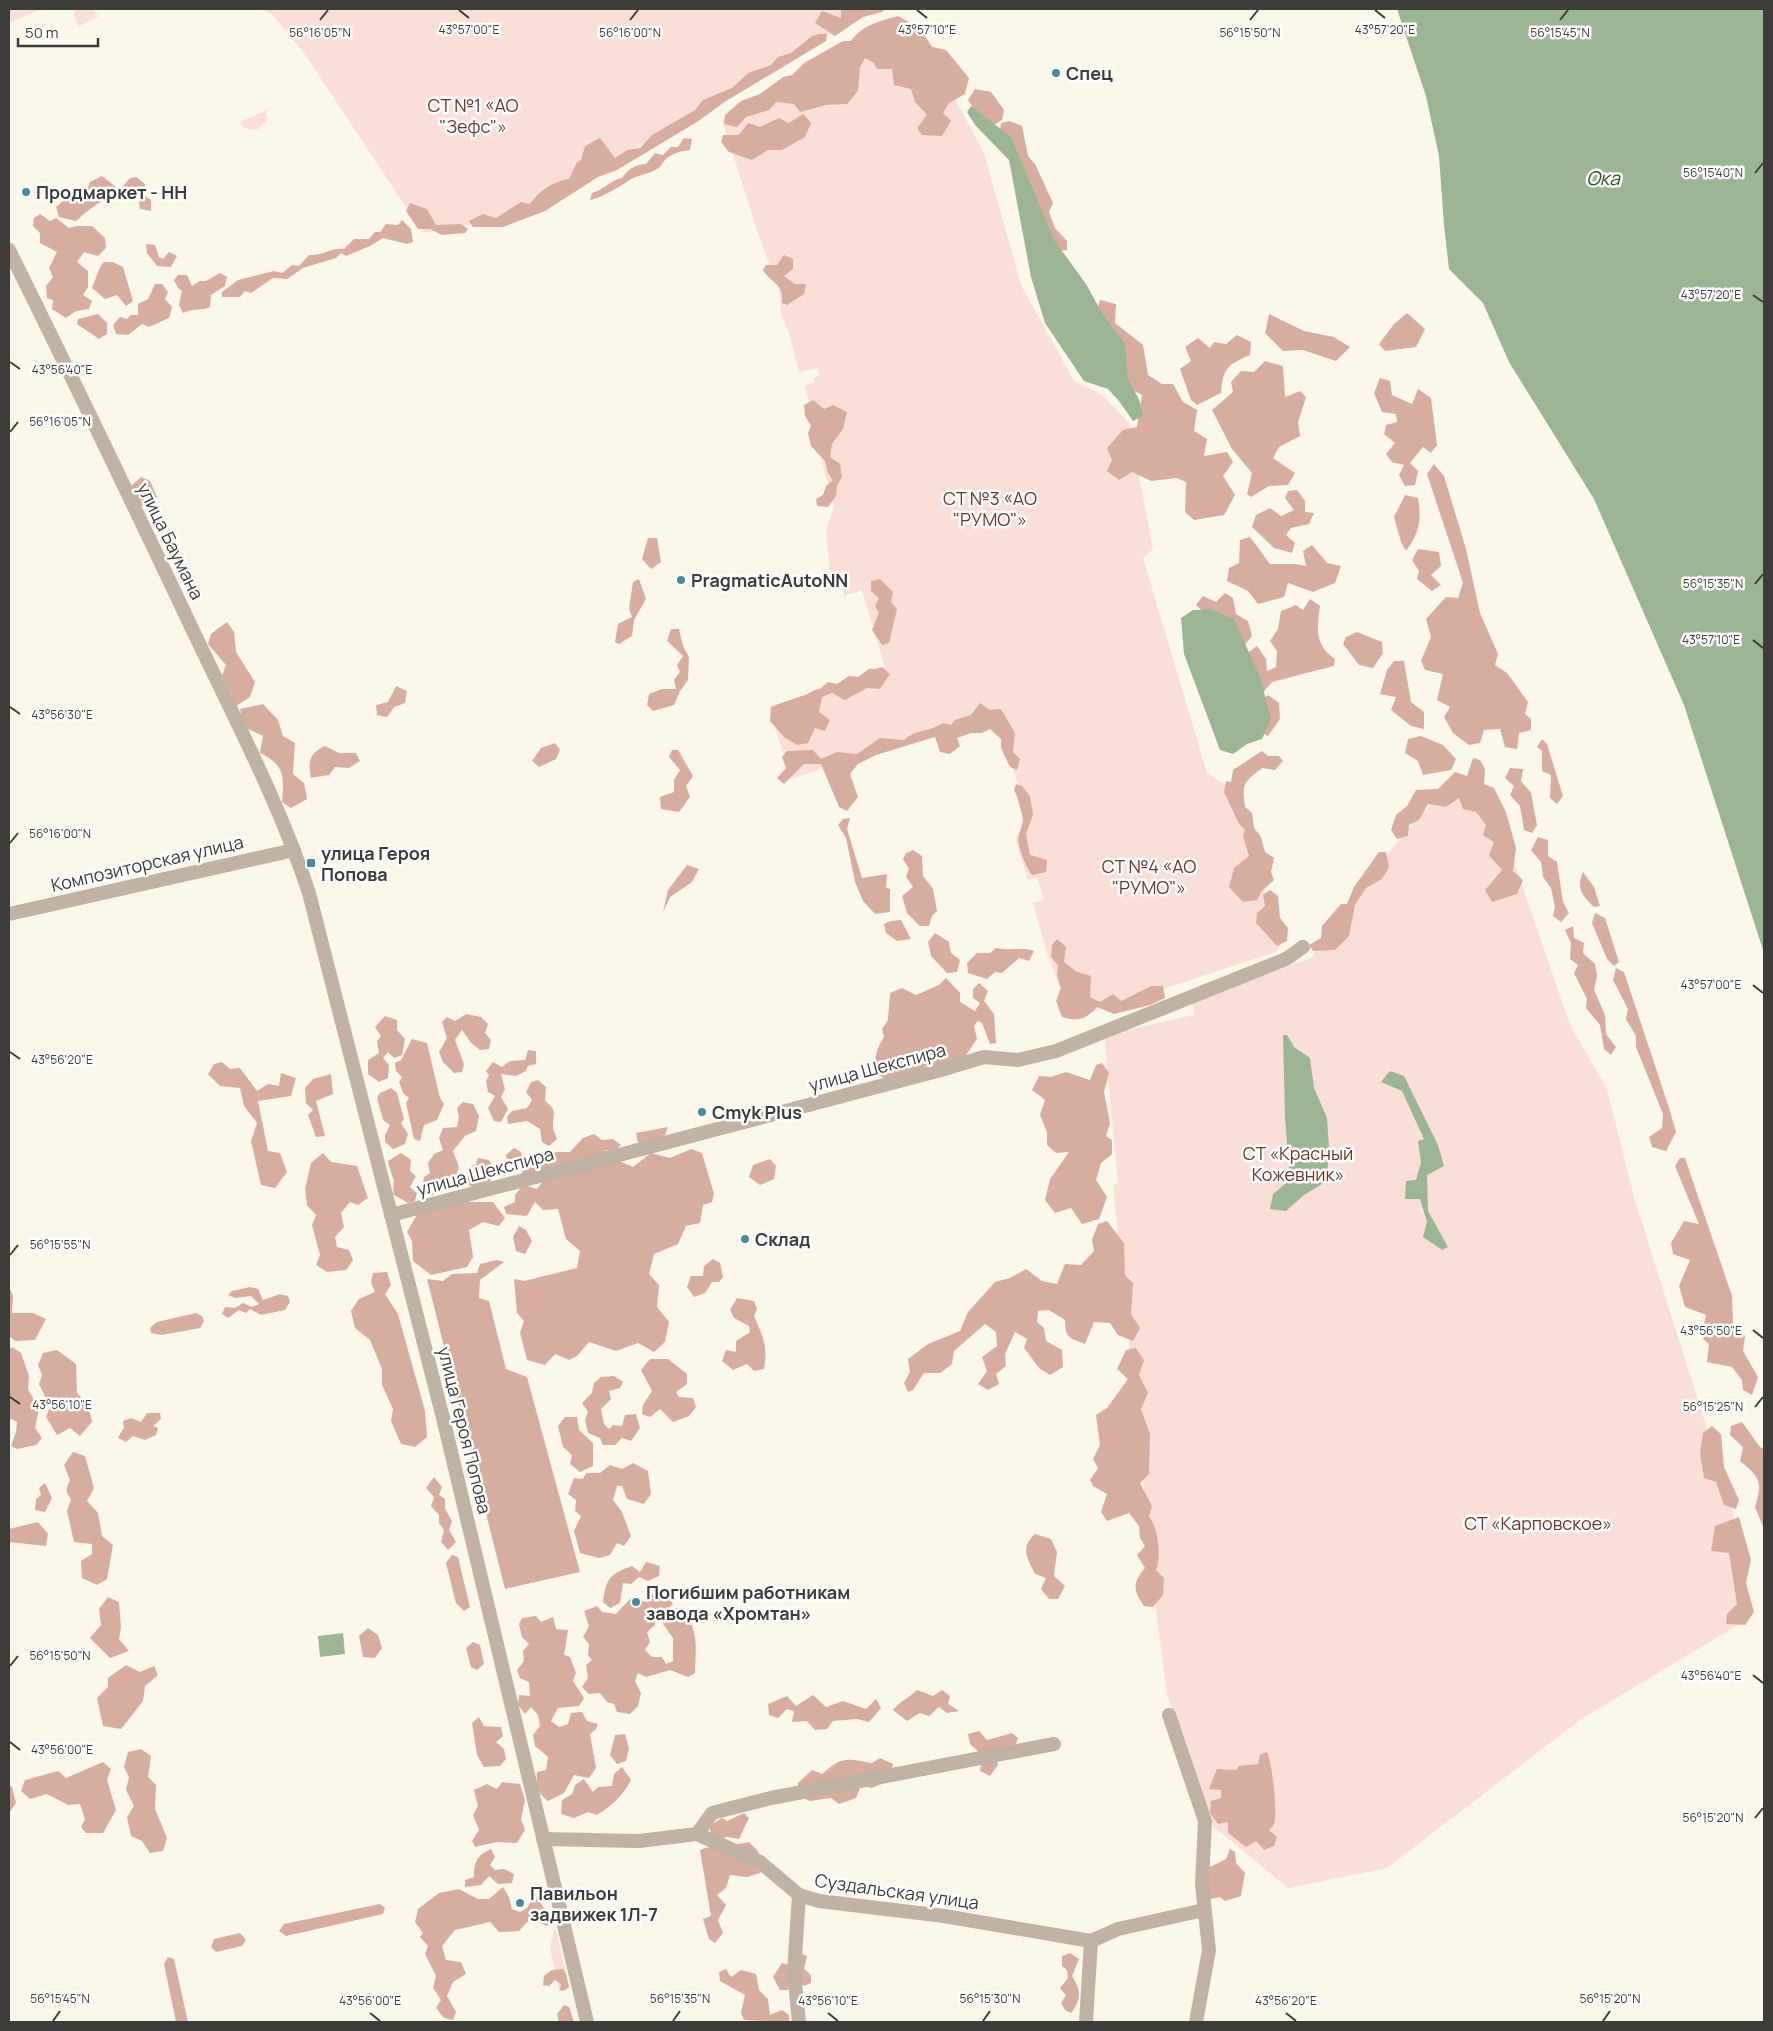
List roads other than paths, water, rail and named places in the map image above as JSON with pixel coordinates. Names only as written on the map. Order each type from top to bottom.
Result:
[{"type":"street","name":"улица Баумана","points":[[9,250],[186,616],[294,850]]},
{"type":"street","name":"Композиторская улица","points":[[9,914],[294,850]]},
{"type":"street","name":"улица Героя Попова","points":[[294,850],[314,907],[450,1446],[587,2022]]},
{"type":"street","name":"улица Шекспира","points":[[391,1215],[984,1057],[1018,1060],[1056,1050],[1286,959],[1303,947]]},
{"type":"street","points":[[1169,1715],[1205,1821],[1202,1884],[1209,1950],[1196,2022]]},
{"type":"street","points":[[543,1839],[639,1841],[697,1834],[712,1813],[771,1798],[1054,1744]]},
{"type":"street","name":"Суздальская улица","points":[[697,1834],[760,1862],[799,1895],[819,1901],[944,1916],[1091,1941]]},
{"type":"street","points":[[799,1895],[794,1973],[799,2022]]},
{"type":"street","points":[[1086,2022],[1091,1941],[1118,1929],[1204,1910]]},
{"type":"water","name":"Ока","points":[[1397,9],[1764,9],[1764,953],[1684,705],[1594,499],[1509,362],[1483,303],[1449,269],[1439,156],[1426,96]]},
{"type":"water","points":[[971,106],[1011,137],[1054,240],[1086,284],[1102,313],[1125,344],[1128,380],[1139,399],[1143,416],[1133,421],[1108,389],[1084,381],[1045,323],[1031,277],[1009,160],[975,125],[967,112]]},
{"type":"water","points":[[1210,609],[1234,619],[1260,677],[1271,719],[1262,739],[1247,744],[1233,754],[1220,750],[1184,654],[1181,618],[1193,610]]},
{"type":"water","points":[[1283,1035],[1287,1035],[1294,1047],[1310,1058],[1314,1088],[1327,1118],[1329,1147],[1327,1181],[1304,1195],[1286,1211],[1270,1209],[1273,1194],[1290,1180],[1285,1117]]},
{"type":"water","points":[[1390,1071],[1404,1076],[1438,1145],[1444,1166],[1427,1175],[1428,1211],[1448,1247],[1442,1250],[1423,1237],[1427,1222],[1420,1199],[1405,1199],[1406,1181],[1416,1180],[1421,1162],[1418,1141],[1424,1139],[1402,1091],[1381,1082]]},
{"type":"water","points":[[343,1633],[345,1654],[320,1657],[318,1636]]},
{"type":"place","name":"Спец","points":[[1056,73]]},
{"type":"place","name":"Продмаркет - НН","points":[[26,192]]},
{"type":"place","name":"PragmaticAutoNN","points":[[681,580]]},
{"type":"place","name":"улица Героя Попова","points":[[311,863]]},
{"type":"place","name":"Cmyk Plus","points":[[702,1112]]},
{"type":"place","name":"Склад","points":[[745,1239]]},
{"type":"place","name":"Погибшим работникам завода «Хромтан»","points":[[636,1602]]},
{"type":"place","name":"Павильон задвижек 1Л-7","points":[[520,1903]]},
{"type":"park label","name":"СТ №1 «АО \"Зефс\"»","points":[[473,115]]},
{"type":"park label","name":"СТ №3 «АО \"РУМО\"»","points":[[990,508]]},
{"type":"park label","name":"СТ №4 «АО \"РУМО\"»","points":[[1149,876]]},
{"type":"park label","name":"СТ «Красный Кожевник»","points":[[1298,1163]]},
{"type":"park label","name":"СТ «Карповское»","points":[[1538,1523]]}]
